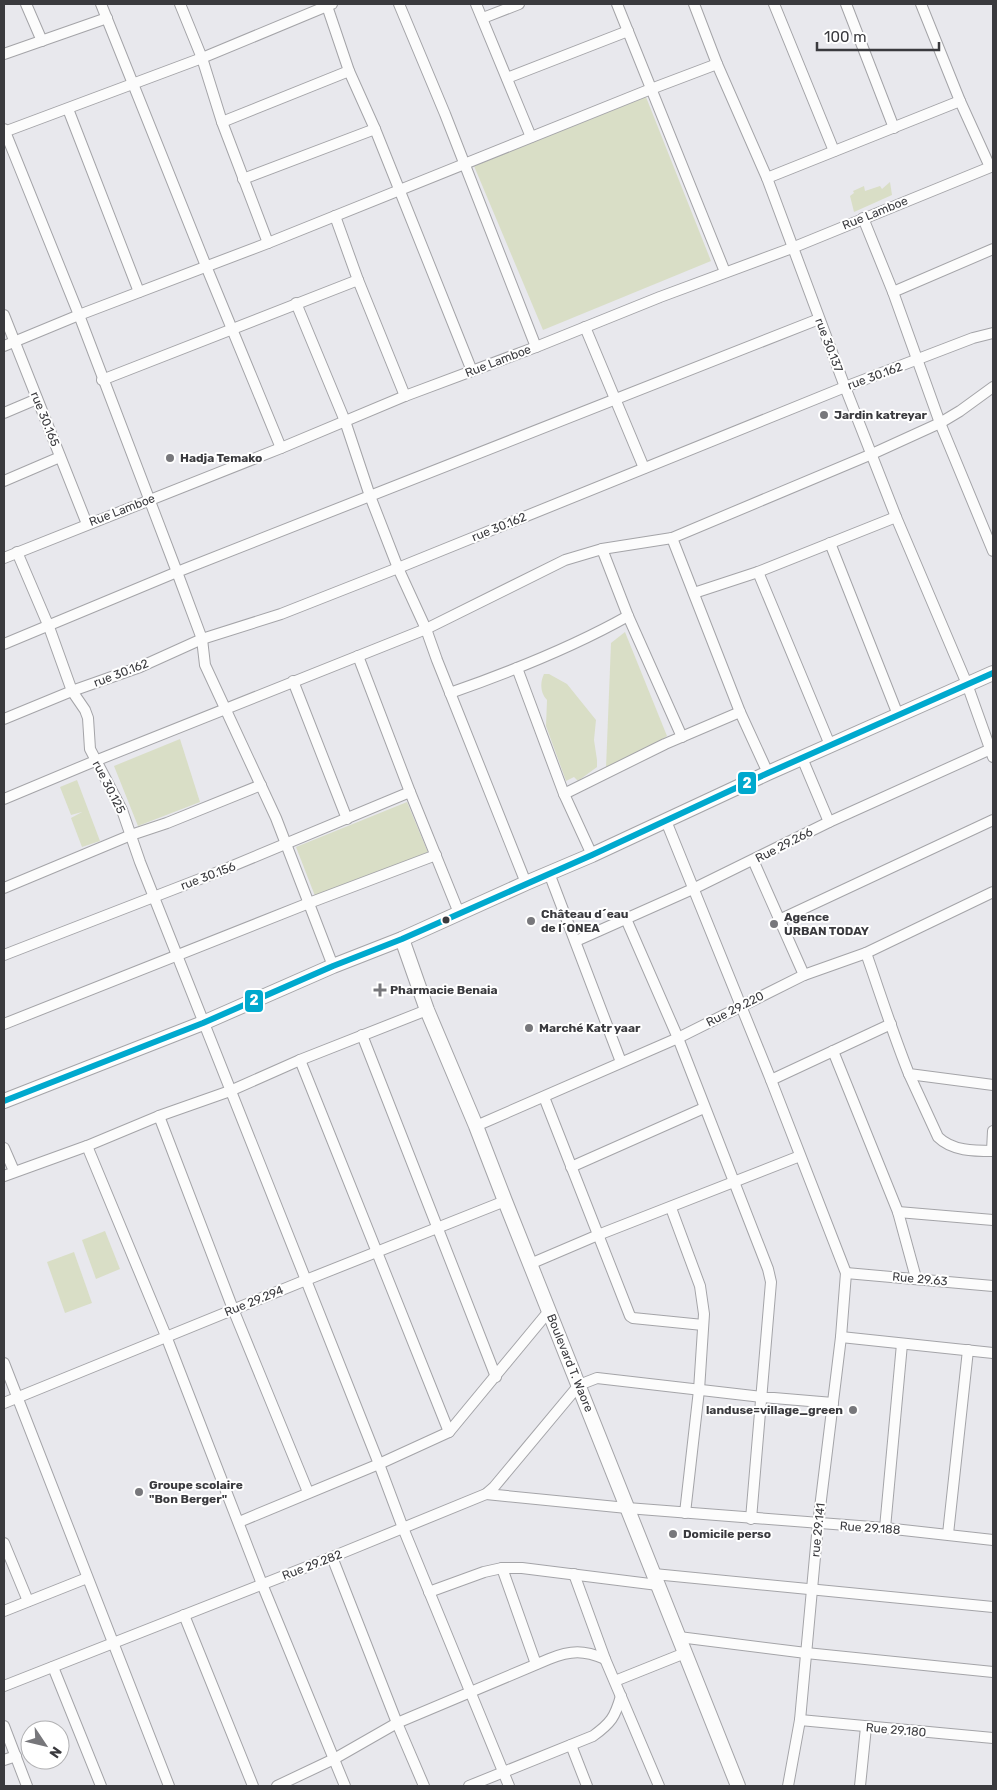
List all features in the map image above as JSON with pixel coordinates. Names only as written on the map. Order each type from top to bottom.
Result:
[{"type":"street","points":[[26,4],[42,41]]},
{"type":"street","points":[[101,4],[281,448]]},
{"type":"street","points":[[180,4],[202,58],[222,122],[268,243]]},
{"type":"street","points":[[400,4],[536,346]]},
{"type":"street","points":[[476,4],[531,137]]},
{"type":"street","points":[[483,18],[519,4]]},
{"type":"street","points":[[617,4],[725,272]]},
{"type":"street","name":"rue 30.137","points":[[694,4],[717,64],[767,178],[845,387],[896,517],[967,684],[992,752]]},
{"type":"street","points":[[774,4],[834,151]]},
{"type":"street","points":[[846,4],[894,128]]},
{"type":"street","points":[[921,4],[960,101],[992,166]]},
{"type":"street","points":[[333,966],[261,785],[205,665],[202,638],[78,314],[4,131],[202,58],[330,5],[349,70],[472,371]]},
{"type":"street","points":[[4,54],[107,18]]},
{"type":"street","points":[[507,78],[628,31]]},
{"type":"street","points":[[4,346],[78,314],[268,243],[717,64]]},
{"type":"street","points":[[222,122],[349,70]]},
{"type":"street","points":[[767,178],[960,101]]},
{"type":"street","points":[[68,109],[140,292]]},
{"type":"street","points":[[243,179],[375,130]]},
{"type":"street","name":"Rue Lamboe","points":[[4,558],[281,448],[405,396],[725,272],[792,248],[992,166]]},
{"type":"street","points":[[335,216],[358,280],[405,396]]},
{"type":"street","points":[[863,218],[893,292],[940,423],[993,551]]},
{"type":"street","points":[[893,292],[993,249]]},
{"type":"street","points":[[102,380],[358,280]]},
{"type":"street","points":[[296,303],[345,421],[370,496],[398,568],[426,629],[526,883]]},
{"type":"street","name":"rue 30.165","points":[[4,315],[87,524]]},
{"type":"street","points":[[4,644],[49,627],[177,572],[819,319]]},
{"type":"street","points":[[585,327],[644,468]]},
{"type":"street","name":"rue 30.162","points":[[4,719],[72,691],[140,667],[202,638],[281,614],[398,568],[845,387],[973,338],[993,333]]},
{"type":"street","points":[[4,799],[426,629],[564,560],[602,549],[672,538],[872,454],[940,423],[993,387]]},
{"type":"street","points":[[4,413],[37,399]]},
{"type":"street","points":[[4,481],[60,457]]},
{"type":"street","points":[[694,593],[758,572],[896,517]]},
{"type":"street","points":[[672,538],[740,712],[768,773]]},
{"type":"street","points":[[830,543],[898,715]]},
{"type":"street","points":[[602,549],[628,616],[682,737]]},
{"type":"street","name":"rue 30.125","points":[[17,552],[49,627],[72,691],[88,718],[90,749],[117,800],[203,1023],[379,1464],[402,1528],[509,1786]]},
{"type":"street","points":[[758,572],[830,745]]},
{"type":"street","points":[[450,693],[517,668],[608,628],[628,616]]},
{"type":"street","points":[[358,656],[459,913]]},
{"type":"street","points":[[517,668],[564,794],[592,855]]},
{"type":"street","points":[[4,1101],[203,1023],[333,966],[402,940],[592,855],[768,773],[993,673]]},
{"type":"street","points":[[293,681],[347,819]]},
{"type":"street","points":[[564,794],[682,737],[740,712]]},
{"type":"street","name":"Rue 29.266","points":[[576,941],[695,888],[829,822],[992,752]]},
{"type":"street","points":[[802,758],[829,822]]},
{"type":"street","points":[[4,888],[131,835],[261,785]]},
{"type":"street","name":"rue 30.156","points":[[4,955],[286,845],[410,792]]},
{"type":"street","points":[[780,920],[993,820]]},
{"type":"street","points":[[666,821],[695,888],[846,1273]]},
{"type":"street","points":[[4,1024],[309,903],[436,855]]},
{"type":"street","points":[[753,860],[804,975]]},
{"type":"street","points":[[549,873],[621,1062]]},
{"type":"street","name":"Rue 29.220","points":[[476,1126],[678,1038],[804,975],[866,953],[993,892]]},
{"type":"street","points":[[626,919],[678,1038],[771,1282],[751,1518]]},
{"type":"street","name":"Boulevard T. Waore","points":[[402,940],[427,1010],[476,1126],[738,1786]]},
{"type":"street","points":[[866,953],[892,1024],[895,1039],[938,1137],[965,1150],[993,1151],[993,1131]]},
{"type":"street","points":[[4,1176],[87,1146],[159,1116],[230,1091],[300,1060],[427,1010]]},
{"type":"street","points":[[771,1080],[892,1024]]},
{"type":"street","points":[[362,1036],[496,1377]]},
{"type":"street","points":[[833,1052],[898,1212],[916,1278]]},
{"type":"street","points":[[300,1060],[449,1432]]},
{"type":"street","points":[[909,1074],[993,1084]]},
{"type":"street","points":[[544,1097],[631,1317],[704,1325]]},
{"type":"street","points":[[571,1167],[704,1108]]},
{"type":"street","points":[[159,1116],[233,1309],[308,1492]]},
{"type":"street","points":[[87,1146],[166,1336],[262,1584],[345,1786]]},
{"type":"street","points":[[4,1148],[14,1171]]},
{"type":"street","points":[[530,1264],[598,1235],[800,1156]]},
{"type":"street","name":"Rue 29.294","points":[[4,1403],[166,1336],[505,1201]]},
{"type":"street","points":[[671,1208],[703,1299],[704,1325],[699,1390],[685,1513]]},
{"type":"street","points":[[898,1212],[993,1220]]},
{"type":"street","name":"Rue 29.63","points":[[846,1273],[993,1286]]},
{"type":"street","name":"rue 29.141","points":[[788,1786],[800,1720],[818,1524],[841,1337],[846,1273]]},
{"type":"street","points":[[238,1522],[379,1464],[449,1432],[549,1311]]},
{"type":"street","points":[[841,1337],[993,1353]]},
{"type":"street","points":[[885,1528],[902,1344]]},
{"type":"street","points":[[948,1534],[968,1350]]},
{"type":"street","points":[[4,1363],[169,1786]]},
{"type":"street","points":[[579,1386],[597,1378],[762,1397],[833,1403]]},
{"type":"street","name":"Rue 29.282","points":[[4,1686],[332,1557],[486,1494],[579,1386]]},
{"type":"street","name":"Rue 29.188","points":[[486,1494],[685,1513],[885,1528],[993,1540]]},
{"type":"street","points":[[4,1543],[28,1601]]},
{"type":"street","points":[[332,1557],[424,1786]]},
{"type":"street","points":[[429,1592],[502,1568],[522,1568],[574,1574],[812,1590],[993,1607]]},
{"type":"street","points":[[502,1568],[536,1664]]},
{"type":"street","points":[[574,1574],[605,1659],[659,1786]]},
{"type":"street","points":[[4,1612],[87,1578]]},
{"type":"street","points":[[184,1615],[253,1786]]},
{"type":"street","points":[[679,1637],[806,1653],[993,1672]]},
{"type":"street","points":[[277,1786],[334,1759],[397,1722],[565,1652],[582,1652],[605,1659]]},
{"type":"street","points":[[615,1680],[685,1653]]},
{"type":"street","points":[[53,1667],[101,1786]]},
{"type":"street","points":[[469,1786],[593,1736],[608,1724],[616,1714],[621,1696]]},
{"type":"street","name":"Rue 29.180","points":[[800,1720],[993,1738]]},
{"type":"street","points":[[4,1726],[27,1786]]},
{"type":"street","points":[[860,1786],[866,1727]]},
{"type":"street","points":[[571,1745],[588,1786]]},
{"type":"street","points":[[4,1760],[16,1756]]},
{"type":"green space","points":[[646,97],[711,261],[543,330],[474,166]]},
{"type":"green space","points":[[890,182],[892,195],[854,212],[850,196],[854,193],[853,191],[864,186],[865,191],[880,186],[882,189]]},
{"type":"green space","points":[[625,632],[667,736],[606,768],[611,643]]},
{"type":"green space","points":[[544,674],[549,674],[567,684],[596,720],[594,740],[597,767],[578,781],[574,777],[566,781],[546,726],[547,700],[541,687]]},
{"type":"green space","points":[[180,739],[200,802],[138,826],[114,766]]},
{"type":"green space","points":[[77,780],[100,841],[82,847],[71,818],[82,812],[71,815],[60,787]]},
{"type":"green space","points":[[407,802],[429,855],[315,896],[296,847]]},
{"type":"green space","points":[[105,1231],[120,1269],[96,1279],[82,1240]]},
{"type":"green space","points":[[74,1252],[92,1303],[65,1313],[47,1262]]},
{"type":"transit line","name":"2","points":[[4,1101],[203,1023],[333,966],[402,939],[993,673]]},
{"type":"place","name":"Jardin katreyar","points":[[824,415]]},
{"type":"place","name":"Hadja Temako","points":[[170,458]]},
{"type":"place","name":"Château d´eau de l´ONEA","points":[[531,921]]},
{"type":"place","name":"Agence URBAN TODAY","points":[[774,924]]},
{"type":"place","name":"Pharmacie Benaia","points":[[380,990]]},
{"type":"place","name":"Marché Katr yaar","points":[[529,1028]]},
{"type":"place","name":"landuse=village_green","points":[[853,1410]]},
{"type":"place","name":"Groupe scolaire \"Bon Berger\"","points":[[139,1492]]},
{"type":"place","name":"Domicile perso","points":[[673,1534]]}]
